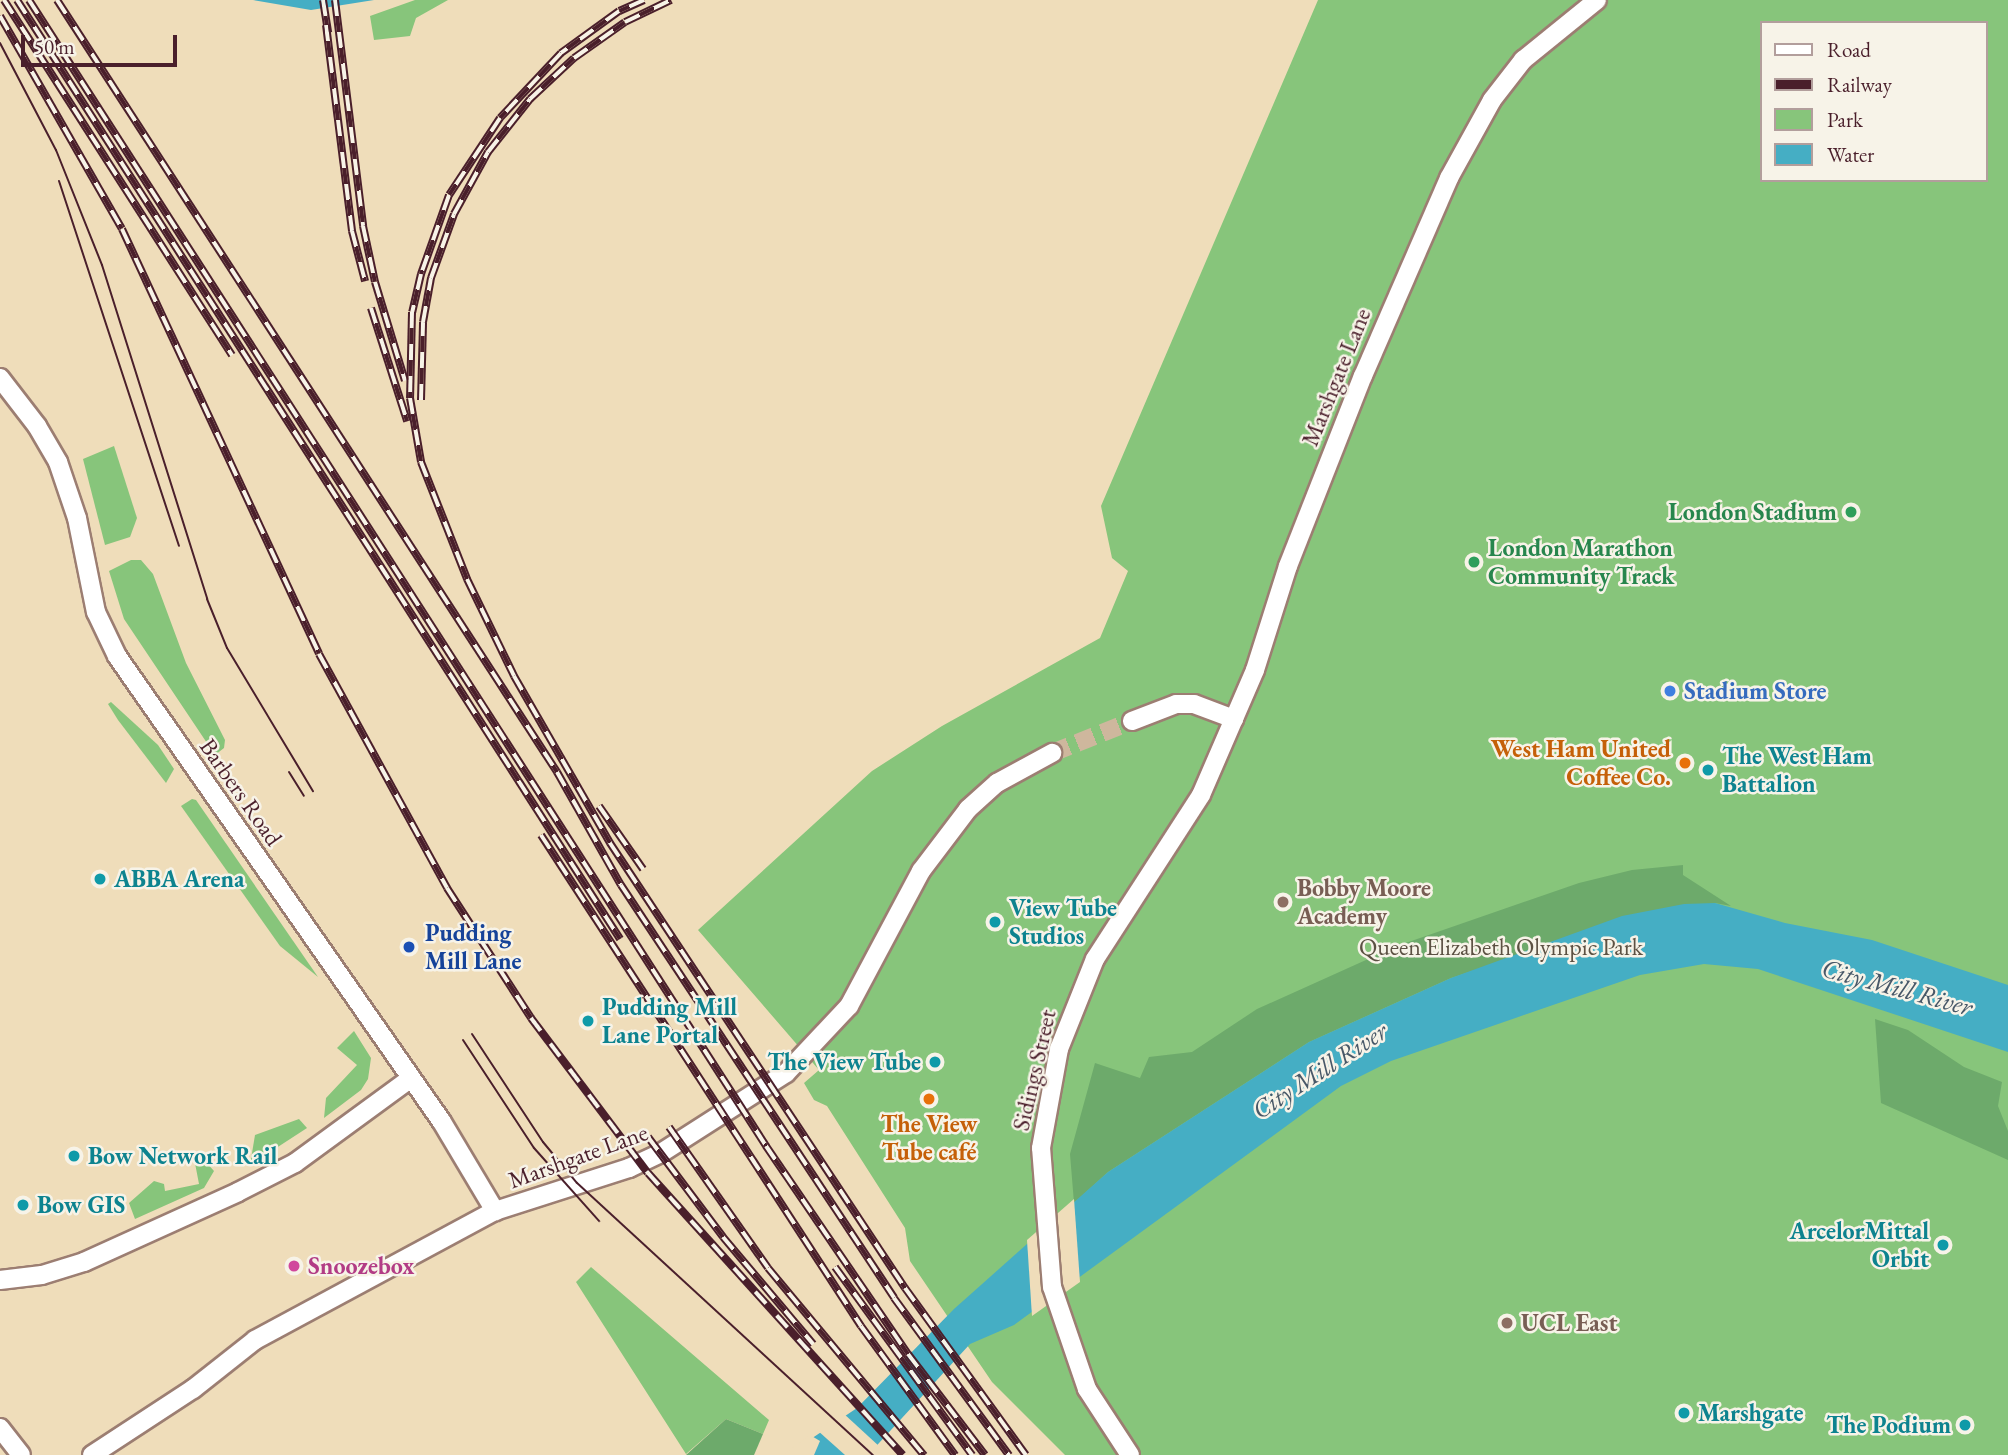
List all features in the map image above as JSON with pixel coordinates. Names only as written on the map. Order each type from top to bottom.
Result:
[{"type":"street","name":"Marshgate Lane","points":[[1234,719],[1334,447],[1449,178],[1492,100],[1523,60],[1597,0]]},
{"type":"street","name":"Barbers Road","points":[[0,378],[58,462],[77,518],[96,612],[117,656],[411,1078],[473,1170],[495,1212]]},
{"type":"street","points":[[1132,721],[1176,704],[1194,704],[1234,719]]},
{"type":"street","name":"Sidings Street","points":[[1130,1455],[1087,1389],[1052,1287],[1041,1148],[1052,1077],[1078,994],[1112,930],[1201,796],[1234,719]]},
{"type":"street","name":"Marshgate Lane","points":[[92,1455],[193,1389],[256,1340],[495,1212],[661,1153],[786,1073],[849,1006],[921,871],[968,809],[997,783],[1052,752]]},
{"type":"street","points":[[0,1280],[42,1275],[84,1262],[238,1192],[295,1163],[411,1078]]},
{"type":"street","points":[[0,1428],[21,1455]]},
{"type":"green space","points":[[415,0],[448,0],[416,18],[410,36],[374,40],[370,16]]},
{"type":"green space","name":"Queen Elizabeth Olympic Park","points":[[1318,0],[2008,0],[2008,1455],[1065,1455],[992,1382],[910,1261],[905,1228],[827,1106],[814,1100],[804,1083],[819,1070],[698,930],[872,771],[942,726],[1100,638],[1128,571],[1112,558],[1101,506]]},
{"type":"green space","points":[[114,446],[137,518],[130,537],[105,545],[83,459]]},
{"type":"green space","points":[[131,560],[141,560],[153,574],[186,663],[225,740],[224,748],[215,755],[124,619],[109,571]]},
{"type":"green space","points":[[111,702],[158,745],[174,769],[166,783],[118,720],[108,704]]},
{"type":"green space","points":[[192,799],[196,800],[318,977],[280,946],[181,806]]},
{"type":"green space","points":[[1683,865],[1683,875],[1731,906],[1715,903],[1524,954],[1451,978],[1309,1042],[1108,1172],[1074,1203],[1070,1154],[1095,1063],[1140,1078],[1149,1057],[1192,1052],[1257,1009],[1397,946],[1579,883],[1632,870]]},
{"type":"green space","points":[[1875,1019],[1908,1030],[1964,1067],[2002,1082],[1998,1106],[2008,1131],[2008,1160],[1881,1103]]},
{"type":"green space","points":[[354,1031],[371,1058],[368,1079],[361,1090],[324,1118],[326,1098],[357,1065],[337,1048]]},
{"type":"green space","points":[[299,1119],[307,1128],[250,1165],[255,1135]]},
{"type":"green space","points":[[194,1158],[205,1161],[214,1171],[204,1188],[135,1219],[129,1203],[154,1181],[164,1184],[165,1191],[199,1184]]},
{"type":"green space","points":[[591,1267],[769,1420],[763,1434],[726,1419],[686,1454],[576,1282]]},
{"type":"green space","points":[[726,1419],[763,1434],[754,1455],[686,1455]]},
{"type":"water","points":[[253,0],[374,0],[311,10]]},
{"type":"water","name":"City Mill River","points":[[1715,903],[1785,923],[1872,940],[2008,985],[2008,1052],[1758,969],[1704,964],[1640,975],[1391,1061],[1341,1086],[1014,1325],[970,1344],[868,1455],[787,1455],[857,1408],[954,1309],[1108,1172],[1309,1042],[1451,978],[1622,916],[1684,904]]},
{"type":"pier","points":[[1074,1199],[1080,1282],[1032,1316],[1027,1240]]},
{"type":"pier","points":[[843,1413],[880,1447],[873,1455],[845,1455],[817,1430]]},
{"type":"pier","points":[[810,1435],[820,1441],[814,1455],[783,1455]]},
{"type":"tunnel","points":[[1052,753],[1132,721]]},
{"type":"tram line","points":[[0,43],[56,150],[102,265],[207,599],[227,648],[313,791]]},
{"type":"tram line","points":[[59,181],[179,546]]},
{"type":"tram line","points":[[289,772],[304,796]]},
{"type":"tram line","points":[[472,1034],[543,1142],[577,1183],[873,1455]]},
{"type":"tram line","points":[[463,1040],[534,1148],[599,1221]]},
{"type":"railway","points":[[4,0],[232,355]]},
{"type":"railway","points":[[17,0],[620,939]]},
{"type":"railway","points":[[29,0],[766,1146],[908,1354],[985,1455]]},
{"type":"railway","points":[[57,0],[557,772],[621,885],[894,1298],[1009,1455]]},
{"type":"railway","points":[[323,0],[328,33]]},
{"type":"railway","points":[[335,0],[363,226],[375,282],[405,381]]},
{"type":"railway","points":[[644,0],[619,11],[561,53],[500,118],[449,195],[421,274],[412,312],[410,398],[421,462],[467,579],[514,676],[610,843],[905,1288],[1026,1455]]},
{"type":"railway","points":[[421,400],[423,322],[431,278],[454,214],[488,152],[530,99],[574,58],[625,22],[671,0]]},
{"type":"railway","points":[[0,16],[122,229],[319,654],[447,888],[531,1018],[648,1173],[903,1455]]},
{"type":"railway","points":[[326,25],[352,231],[365,281]]},
{"type":"railway","points":[[371,308],[407,421]]},
{"type":"railway","points":[[599,806],[643,869]]},
{"type":"railway","points":[[541,835],[861,1326],[955,1455]]},
{"type":"railway","points":[[669,1127],[768,1268],[924,1455]]},
{"type":"railway","points":[[648,1137],[723,1237],[813,1344]]},
{"type":"railway","points":[[835,1267],[972,1455]]},
{"type":"place","name":"London Stadium","points":[[1851,512]]},
{"type":"place","name":"London Marathon Community Track","points":[[1474,562]]},
{"type":"place","name":"Stadium Store","points":[[1670,691]]},
{"type":"place","name":"West Ham United Coffee Co.","points":[[1685,763]]},
{"type":"place","name":"The West Ham Battalion","points":[[1708,770]]},
{"type":"place","name":"ABBA Arena","points":[[100,879]]},
{"type":"place","name":"Bobby Moore Academy","points":[[1283,902]]},
{"type":"place","name":"View Tube Studios","points":[[995,922]]},
{"type":"place","name":"Pudding Mill Lane","points":[[409,947]]},
{"type":"place","name":"Pudding Mill Lane Portal","points":[[588,1021]]},
{"type":"place","name":"The View Tube","points":[[935,1062]]},
{"type":"place","name":"The View Tube café","points":[[929,1099]]},
{"type":"place","name":"Bow Network Rail","points":[[74,1156]]},
{"type":"place","name":"Bow GIS","points":[[23,1205]]},
{"type":"place","name":"ArcelorMittal Orbit","points":[[1943,1245]]},
{"type":"place","name":"Snoozebox","points":[[294,1266]]},
{"type":"place","name":"UCL East","points":[[1507,1323]]},
{"type":"place","name":"Marshgate","points":[[1684,1413]]},
{"type":"place","name":"The Podium","points":[[1965,1425]]}]
